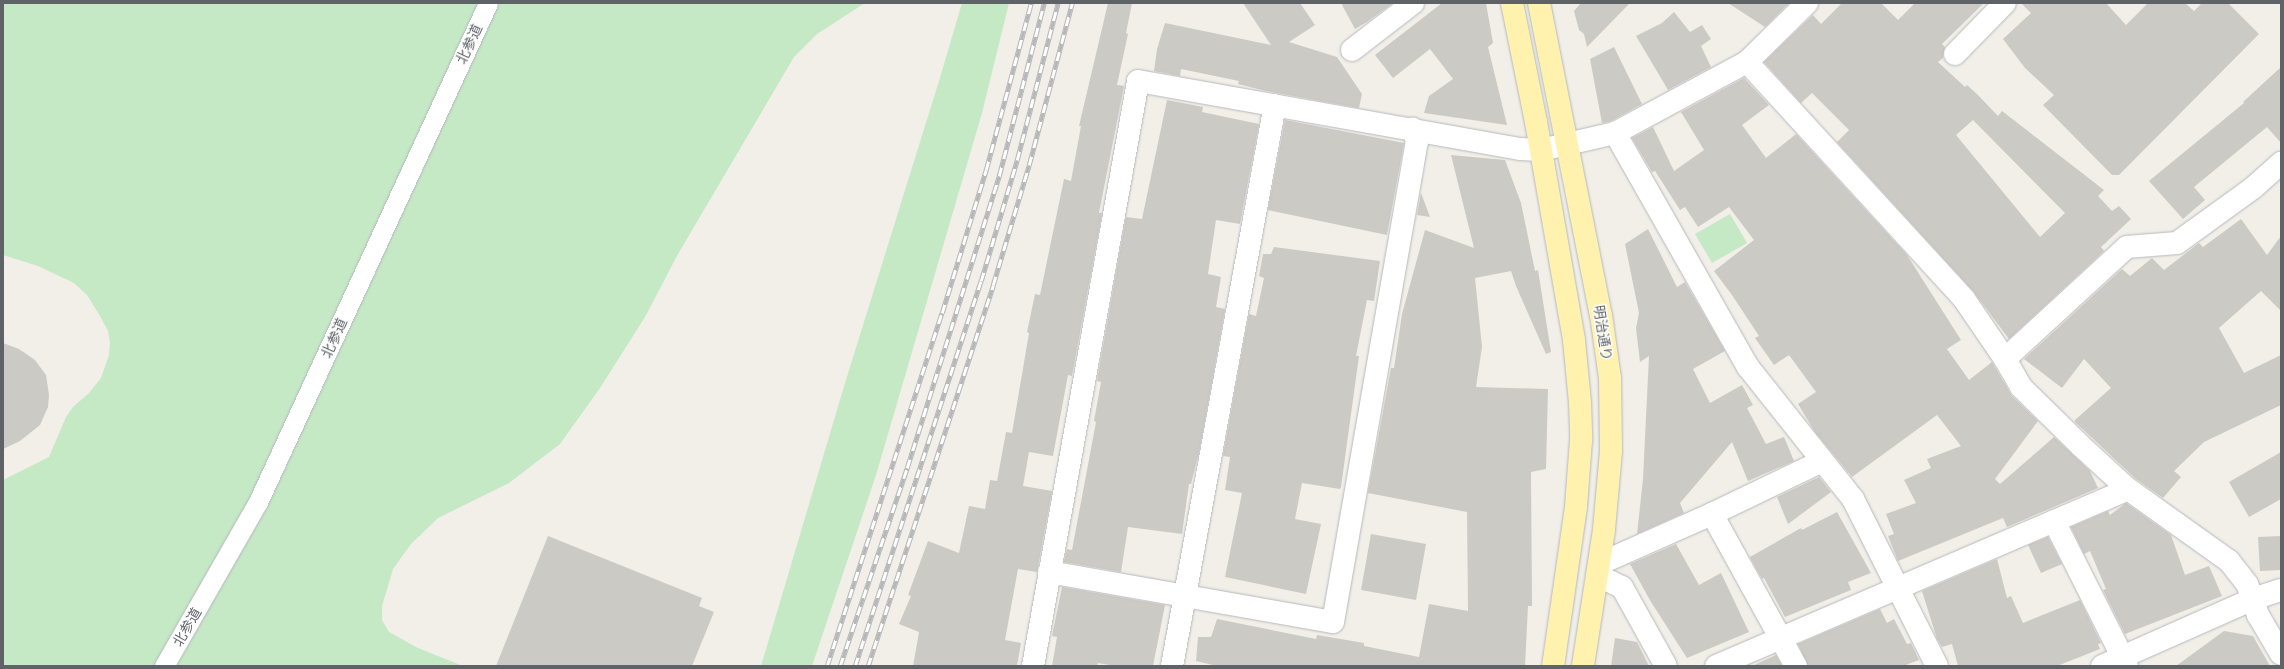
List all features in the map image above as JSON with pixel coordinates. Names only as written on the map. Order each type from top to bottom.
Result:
[{"type":"main road","points":[[1512,3],[1541,150],[1574,340],[1580,410],[1580,440],[1576,507],[1553,666]]},
{"type":"main road","name":"明治通り","points":[[1539,3],[1601,315],[1610,378],[1611,451],[1598,570],[1583,666]]},
{"type":"street","name":"北参道","points":[[164,666],[258,502],[488,3]]},
{"type":"street","points":[[1352,50],[1413,3]]},
{"type":"street","points":[[1033,666],[1138,81],[1520,149],[1541,150],[1567,146],[1615,133],[1747,62],[1807,3]]},
{"type":"street","points":[[1955,54],[2005,3]]},
{"type":"street","points":[[1747,62],[1964,299],[2005,359],[2021,386],[2080,446],[2128,489],[2229,561],[2247,584],[2258,615],[2281,654]]},
{"type":"street","points":[[1172,666],[1275,105]]},
{"type":"street","points":[[1049,572],[1333,622],[1417,142],[1413,129]]},
{"type":"street","points":[[1615,133],[1748,367],[1853,499],[1937,666]]},
{"type":"street","points":[[2005,359],[2127,247],[2177,243],[2253,188],[2281,162]]},
{"type":"street","points":[[1666,666],[1622,587],[1598,570],[1822,461]]},
{"type":"street","points":[[1716,666],[2128,489]]},
{"type":"street","points":[[1712,514],[1796,666]]},
{"type":"street","points":[[2054,521],[2125,661]]},
{"type":"street","points":[[2102,666],[2125,661],[2253,598],[2281,590]]},
{"type":"green space","points":[[3,3],[865,3],[817,34],[794,57],[678,254],[645,317],[600,388],[560,444],[509,483],[438,518],[411,544],[393,569],[382,606],[382,620],[389,632],[418,648],[463,666],[3,666],[3,480],[49,457],[66,417],[73,407],[89,393],[101,378],[109,355],[110,342],[108,331],[100,316],[87,295],[74,283],[38,266],[3,255]]},
{"type":"green space","points":[[962,3],[1009,3],[982,113],[876,475],[812,666],[761,666],[845,383]]},
{"type":"green space","points":[[1730,214],[1747,243],[1712,263],[1695,234]]},
{"type":"building","points":[[1108,3],[1132,3],[1126,33],[1128,34],[1117,85],[1124,86],[1099,213],[1102,213],[1072,376],[1068,375],[1053,456],[1029,452],[1023,486],[1052,491],[1037,572],[1018,569],[1005,640],[1021,643],[1017,666],[913,666],[919,632],[899,624],[911,596],[908,595],[928,541],[959,553],[969,506],[985,509],[990,480],[997,481],[1006,432],[1012,433],[1029,333],[1027,332],[1035,294],[1040,295],[1064,179],[1071,181],[1081,126],[1079,126]]},
{"type":"building","points":[[1243,3],[1300,3],[1315,25],[1289,42],[1337,57],[1362,94],[1359,108],[1266,91],[1238,84],[1239,81],[1181,69],[1180,76],[1154,71],[1157,49],[1165,23],[1271,45]]},
{"type":"building","points":[[1341,3],[1393,3],[1355,29]]},
{"type":"building","points":[[1442,3],[1486,3],[1493,43],[1488,47],[1507,125],[1424,113],[1429,96],[1453,79],[1430,49],[1393,78],[1375,55]]},
{"type":"building","points":[[1581,3],[1630,3],[1587,47],[1584,34],[1579,30],[1574,11]]},
{"type":"building","points":[[1728,3],[1789,3],[1765,27]]},
{"type":"building","points":[[1842,3],[1881,3],[1898,20],[1915,3],[1984,3],[1942,44],[1945,47],[1943,58],[1938,62],[1965,87],[1967,85],[1998,116],[2002,111],[2104,190],[2098,196],[2112,211],[2119,206],[2131,219],[2101,247],[2104,251],[2009,339],[1973,291],[1837,142],[1849,130],[1812,93],[1801,103],[1764,62],[1813,15],[1821,24]],"holes":[[[1973,120],[2065,213],[2040,237],[1956,135]]]},
{"type":"building","points":[[2021,3],[2106,3],[2126,25],[2148,3],[2185,3],[2194,11],[2202,3],[2228,3],[2259,34],[2119,175],[2112,175],[2043,105],[2054,95],[2025,68],[2003,39],[2031,13]]},
{"type":"building","points":[[1674,12],[1690,32],[1702,25],[1711,39],[1701,46],[1711,67],[1668,90],[1636,36],[1662,23]]},
{"type":"building","points":[[1614,47],[1642,104],[1611,121],[1602,123],[1590,59]]},
{"type":"building","points":[[2281,67],[2281,143],[2267,127],[2194,187],[2205,200],[2183,219],[2149,181],[2244,103],[2243,102]]},
{"type":"building","points":[[1744,78],[1769,105],[1742,125],[1766,158],[1796,134],[1907,255],[1961,340],[1947,349],[1969,380],[1992,362],[2012,396],[2038,421],[1995,479],[2000,484],[2054,437],[2090,471],[2098,488],[2007,527],[2003,518],[1898,561],[1888,536],[1894,534],[1886,514],[1916,503],[1904,480],[1931,468],[1927,459],[1961,446],[1937,415],[1852,477],[1815,432],[1798,404],[1816,392],[1789,355],[1774,365],[1755,338],[1759,336],[1714,271],[1754,240],[1729,207],[1698,227],[1685,207],[1680,210],[1655,171],[1652,172],[1632,138],[1653,127],[1674,171],[1704,150],[1681,112]]},
{"type":"building","points":[[1167,100],[1203,107],[1202,112],[1259,124],[1240,224],[1216,220],[1208,274],[1221,277],[1216,307],[1225,309],[1199,452],[1191,484],[1189,484],[1182,534],[1128,527],[1121,572],[1064,562],[1067,549],[1072,550],[1096,422],[1094,421],[1101,382],[1097,381],[1126,217],[1142,219]]},
{"type":"building","points":[[1285,120],[1404,143],[1387,235],[1268,210]]},
{"type":"building","points":[[1451,155],[1505,160],[1521,203],[1535,271],[1538,270],[1551,352],[1546,354],[1516,286],[1511,271],[1475,278],[1482,347],[1476,387],[1548,389],[1546,469],[1531,472],[1532,606],[1528,606],[1525,666],[1217,666],[1196,661],[1198,637],[1211,637],[1217,619],[1316,639],[1317,635],[1364,643],[1364,646],[1419,657],[1429,604],[1468,611],[1467,512],[1368,493],[1391,368],[1394,368],[1402,314],[1425,230],[1474,248]]},
{"type":"building","points":[[1421,193],[1430,217],[1417,215]]},
{"type":"building","points":[[2241,219],[2267,255],[2281,236],[2281,311],[2261,291],[2219,328],[2244,373],[2281,355],[2281,405],[2204,442],[2174,471],[2181,477],[2163,498],[2136,479],[2075,422],[2075,420],[2111,388],[2084,359],[2062,388],[2024,359],[2122,269],[2130,276],[2152,258],[2164,270],[2199,243],[2203,247]]},
{"type":"building","points":[[1648,229],[1677,287],[1685,282],[1725,351],[1693,369],[1710,403],[1742,385],[1753,405],[1747,408],[1766,444],[1784,437],[1794,461],[1748,481],[1732,442],[1680,503],[1684,513],[1637,534],[1643,479],[1649,356],[1640,362],[1636,328],[1639,313],[1625,244]]},
{"type":"building","points":[[1274,247],[1380,261],[1374,301],[1367,300],[1356,356],[1359,356],[1341,487],[1340,489],[1302,483],[1295,519],[1321,524],[1306,594],[1225,577],[1242,493],[1225,490],[1230,457],[1223,456],[1249,314],[1256,316],[1264,278],[1259,276],[1263,254],[1271,254]]},
{"type":"building","points":[[3,343],[19,349],[35,360],[46,375],[49,395],[48,407],[40,425],[20,441],[3,449]]},
{"type":"building","points":[[2281,452],[2281,499],[2249,517],[2229,482]]},
{"type":"building","points":[[1819,477],[1831,492],[1788,524],[1777,497]]},
{"type":"building","points":[[2126,503],[2171,535],[2185,575],[2209,566],[2222,596],[2125,634],[2103,590],[2106,589],[2090,551],[2084,554],[2071,527],[2108,511],[2110,515]]},
{"type":"building","points":[[1837,512],[1871,573],[1848,582],[1851,590],[1785,617],[1764,578],[1762,579],[1750,557],[1801,528],[1802,530]]},
{"type":"building","points":[[1371,534],[1426,544],[1416,600],[1361,590]]},
{"type":"building","points":[[548,536],[702,598],[699,606],[714,612],[692,666],[496,666]]},
{"type":"building","points":[[2281,536],[2281,570],[2260,571],[2258,537]]},
{"type":"building","points":[[2048,537],[2062,564],[2041,573],[2028,545]]},
{"type":"building","points":[[1676,544],[1699,585],[1721,573],[1749,632],[1687,658],[1651,602],[1630,564]]},
{"type":"building","points":[[1997,559],[2007,598],[2011,596],[2023,623],[2080,600],[2101,643],[2098,644],[2100,649],[2057,666],[1958,666],[1952,644],[1942,647],[1937,639],[1922,591]]},
{"type":"building","points":[[1062,587],[1165,605],[1153,666],[1115,666],[1098,663],[1097,666],[1052,666],[1057,637],[1052,636]]},
{"type":"building","points":[[1880,609],[1887,623],[1894,619],[1907,644],[1911,643],[1919,660],[1903,666],[1808,666],[1798,644]]},
{"type":"building","points":[[2224,631],[2253,636],[2270,666],[2176,666]]},
{"type":"building","points":[[1615,638],[1637,642],[1649,666],[1611,666]]},
{"type":"building","points":[[1776,655],[1782,666],[1752,666]]},
{"type":"railway","points":[[827,666],[942,313],[986,170],[1031,3]]},
{"type":"railway","points":[[840,666],[907,468],[999,176],[1044,3]]},
{"type":"railway","points":[[855,666],[981,281],[1017,160],[1058,3]]},
{"type":"railway","points":[[868,666],[993,285],[1029,165],[1072,3]]}]
